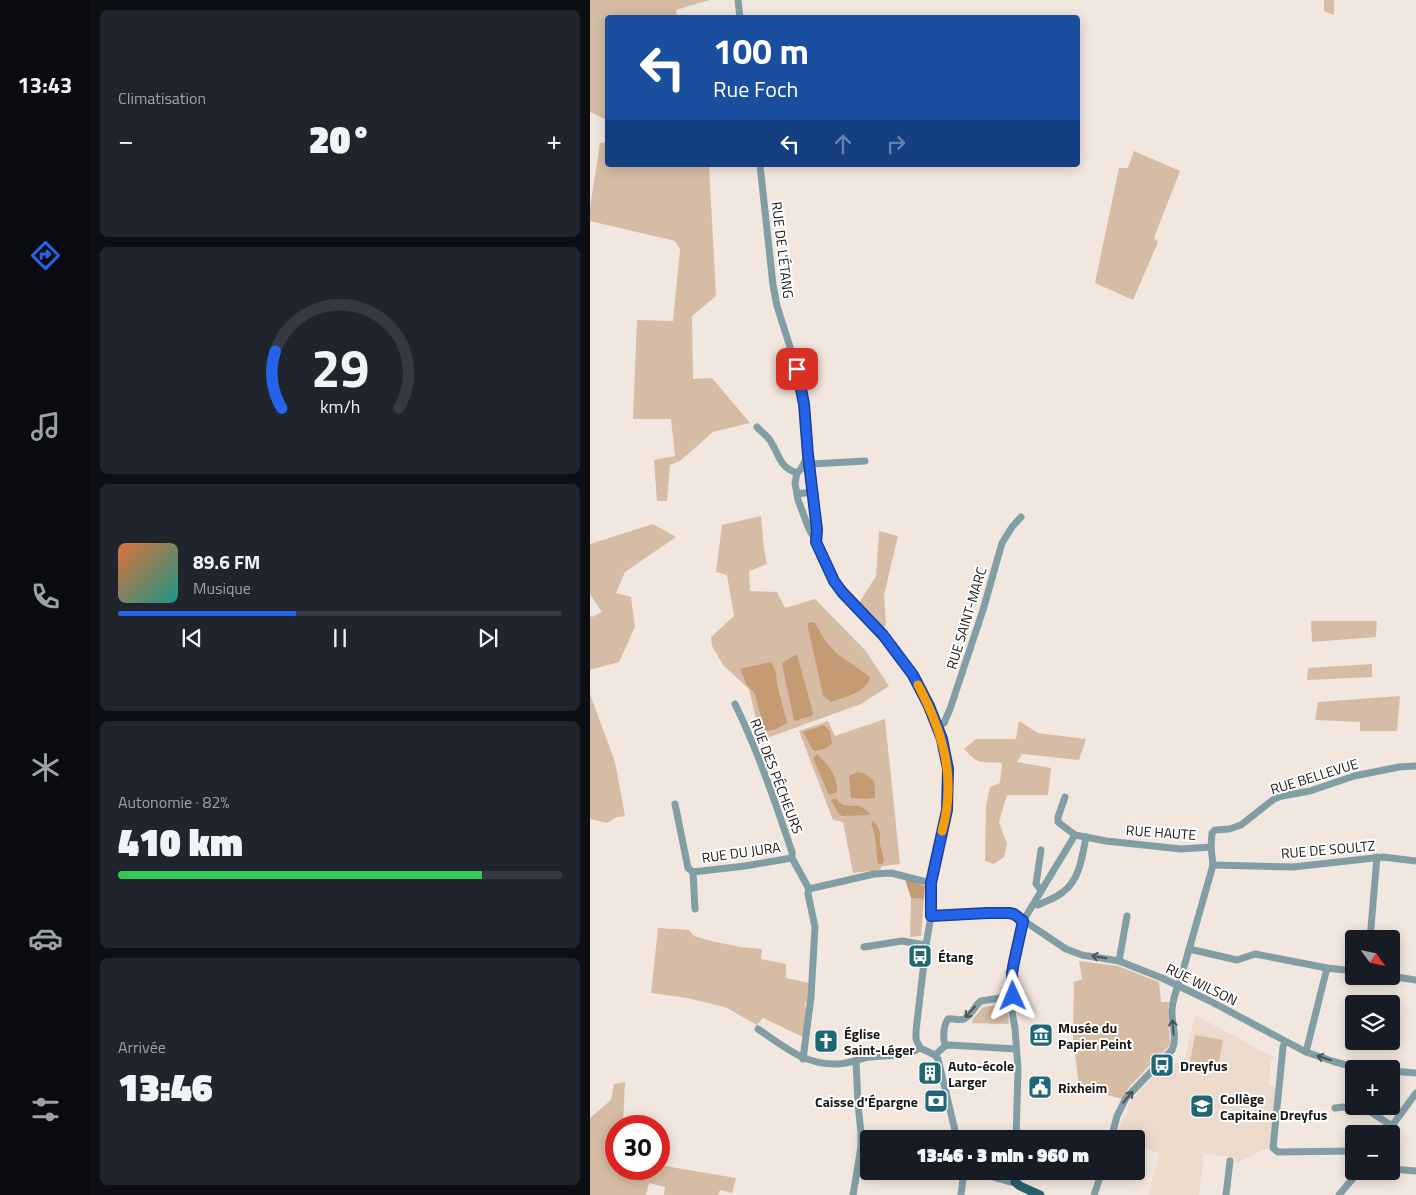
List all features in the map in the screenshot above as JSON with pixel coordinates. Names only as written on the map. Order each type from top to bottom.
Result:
[{"type":"main road","points":[[1016,1182],[1020,1186],[1040,1195]]},
{"type":"street","points":[[738,0],[740,15]]},
{"type":"street","name":"RUE DE L'ÉTANG","points":[[760,167],[773,285],[777,306],[797,369],[804,404],[817,530],[816,542]]},
{"type":"street","points":[[756,427],[771,441],[785,467],[799,471],[812,464],[865,461]]},
{"type":"street","name":"RUE DE L'ÉTANG","points":[[808,455],[795,483],[809,529],[834,581],[883,635],[913,675],[938,727],[948,769],[946,820],[931,883],[931,916],[916,1031],[916,1039],[920,1048]]},
{"type":"street","points":[[797,494],[812,492]]},
{"type":"street","name":"RUE SAINT-MARC","points":[[938,727],[944,723],[950,709],[984,610],[1002,543],[1012,526],[1021,517]]},
{"type":"street","name":"RUE DES PÊCHEURS","points":[[734,704],[746,726],[769,786],[792,852],[792,858],[809,889]]},
{"type":"street","name":"RUE BELLEVUE","points":[[1211,847],[1212,833],[1215,830],[1241,826],[1274,799],[1310,791],[1354,776],[1399,767],[1416,766]]},
{"type":"street","points":[[1016,1130],[1018,1069],[1012,1012],[1012,973],[1023,921],[1075,835],[1058,822],[1065,797]]},
{"type":"street","name":"RUE DU JURA","points":[[675,804],[688,868],[693,872],[792,858]]},
{"type":"street","name":"RUE HAUTE","points":[[1075,835],[1181,849],[1211,847],[1213,865],[1177,985],[1172,1009],[1175,1044],[1172,1050],[1126,1098],[1117,1116],[1113,1130]]},
{"type":"street","points":[[1034,904],[1038,905],[1058,896],[1069,886],[1079,870],[1086,837]]},
{"type":"street","points":[[1041,850],[1036,884],[1041,890]]},
{"type":"street","points":[[1371,930],[1377,857]]},
{"type":"street","name":"RUE DE SOULTZ","points":[[1213,865],[1293,867],[1377,857],[1416,861]]},
{"type":"street","name":"RUE DU JURA","points":[[693,872],[695,909]]},
{"type":"street","points":[[802,1059],[813,978],[815,927],[808,894],[809,889],[874,874],[891,873],[931,883]]},
{"type":"street","name":"RUE WILSON","points":[[931,916],[987,913],[1014,914],[1066,949],[1082,955],[1119,961],[1177,985],[1306,1052],[1345,1064]]},
{"type":"street","points":[[1119,961],[1128,916]]},
{"type":"street","points":[[864,947],[902,941],[926,944]]},
{"type":"street","points":[[1189,949],[1237,960],[1255,954],[1345,970]]},
{"type":"street","points":[[1306,1052],[1327,968]]},
{"type":"street","points":[[1400,978],[1416,980]]},
{"type":"street","points":[[945,1046],[945,1022],[948,1019],[963,1020],[967,1018],[981,1001],[1013,996]]},
{"type":"street","points":[[758,1029],[802,1059],[817,1062],[838,1064],[868,1057],[909,1054],[920,1048],[935,1055],[938,1059],[955,1130]]},
{"type":"street","points":[[1285,1042],[1273,1148],[1278,1152],[1345,1151]]},
{"type":"street","points":[[935,1055],[945,1046],[977,1046],[1016,1050]]},
{"type":"street","points":[[856,1061],[861,1130]]},
{"type":"street","points":[[1400,1072],[1416,1073]]},
{"type":"street","points":[[1393,1125],[1416,1093]]},
{"type":"street","points":[[1335,1108],[1372,1112],[1391,1125]]},
{"type":"street","points":[[854,1195],[860,1158]]},
{"type":"street","points":[[1226,1195],[1230,1161]]},
{"type":"street","points":[[1400,1170],[1416,1171]]},
{"type":"street","points":[[960,1195],[963,1180]]},
{"type":"street","points":[[1003,1180],[1016,1182]]},
{"type":"street","points":[[1094,1195],[1099,1180]]},
{"type":"street","points":[[1339,1195],[1352,1180]]},
{"type":"shaded area","points":[[590,0],[709,0],[676,10],[677,15],[605,15],[605,119],[590,112]]},
{"type":"shaded area","points":[[1324,0],[1334,0],[1334,15],[1324,11]]},
{"type":"shaded area","points":[[605,142],[605,167],[709,167],[716,296],[692,316],[693,379],[712,378],[750,423],[713,432],[680,461],[670,465],[667,501],[657,501],[654,460],[675,456],[671,419],[633,419],[637,320],[673,321],[680,249],[675,241],[590,221],[590,207],[600,143]]},
{"type":"shaded area","points":[[1134,151],[1180,171],[1154,238],[1158,242],[1133,300],[1095,283],[1119,168],[1128,168]]},
{"type":"shaded area","points":[[761,516],[767,564],[749,571],[750,591],[777,592],[785,608],[815,599],[865,650],[889,686],[861,704],[761,740],[749,689],[723,665],[712,646],[711,637],[734,616],[727,575],[716,572],[722,525]]},
{"type":"shaded area","points":[[653,524],[676,537],[625,572],[616,593],[631,597],[635,627],[619,662],[590,670],[590,616],[592,617],[602,612],[590,594],[590,544]]},
{"type":"shaded area","points":[[879,531],[898,536],[884,595],[886,625],[882,628],[859,603],[876,576]]},
{"type":"shaded area","points":[[1311,621],[1377,621],[1376,637],[1312,642]]},
{"type":"shaded area","points":[[808,623],[815,623],[824,639],[836,653],[870,677],[869,682],[860,690],[831,702],[823,695],[808,628]]},
{"type":"shaded area","points":[[797,654],[813,713],[812,716],[794,721],[782,663]]},
{"type":"shaded area","points":[[771,662],[776,672],[777,684],[787,723],[765,732],[755,694],[747,685],[740,669]]},
{"type":"shaded area","points":[[1372,664],[1372,677],[1307,680],[1308,668]]},
{"type":"shaded area","points":[[590,694],[615,762],[625,816],[617,817],[607,823],[590,819]]},
{"type":"shaded area","points":[[1400,696],[1397,731],[1360,731],[1360,722],[1315,720],[1318,702]]},
{"type":"shaded area","points":[[885,719],[900,864],[882,866],[880,870],[853,873],[843,822],[833,820],[799,731],[828,721],[835,736]]},
{"type":"shaded area","points":[[1019,721],[1038,733],[1086,739],[1079,760],[1022,754],[1017,762],[1051,768],[1048,795],[1007,795],[999,822],[1007,844],[1004,857],[994,864],[985,861],[986,806],[990,787],[1000,783],[1002,763],[981,762],[973,758],[964,749],[976,739],[1016,739]]},
{"type":"shaded area","points":[[824,725],[830,731],[832,744],[824,749],[814,751],[803,732]]},
{"type":"shaded area","points":[[817,754],[829,766],[836,780],[837,792],[830,795],[813,758]]},
{"type":"shaded area","points":[[858,772],[866,774],[874,781],[875,798],[851,798],[849,776]]},
{"type":"shaded area","points":[[836,798],[844,805],[861,807],[870,815],[842,816],[838,813],[831,800]]},
{"type":"shaded area","points":[[873,821],[880,833],[880,844],[884,860],[882,864],[878,864],[875,837],[871,824]]},
{"type":"shaded area","points":[[905,879],[925,886],[924,899],[911,898]]},
{"type":"shaded area","points":[[911,898],[924,899],[921,936],[910,937]]},
{"type":"shaded area","points":[[658,928],[689,930],[694,936],[711,941],[762,949],[761,959],[786,964],[786,978],[810,983],[808,1002],[805,1003],[807,1008],[803,1037],[763,1018],[757,1025],[725,1007],[687,998],[651,993]]},
{"type":"shaded area","points":[[1079,961],[1118,966],[1159,982],[1161,1002],[1170,1002],[1168,1007],[1170,1045],[1130,1086],[1122,1099],[1079,1087],[1073,1037],[1074,982],[1082,979]]},
{"type":"shaded area","points":[[1007,1004],[1009,1024],[972,1023],[983,1007]]},
{"type":"shaded area","name":"Collège Capitaine Dreyfus","points":[[1195,1015],[1274,1057],[1271,1061],[1269,1085],[1277,1087],[1272,1145],[1237,1163],[1235,1158],[1204,1153],[1199,1195],[1149,1194],[1159,1154],[1145,1147],[1145,1130],[1119,1130],[1123,1118],[1129,1112],[1127,1108],[1133,1098],[1165,1064],[1178,1063],[1183,1065]]},
{"type":"shaded area","points":[[1195,1035],[1223,1040],[1217,1073],[1189,1068]]},
{"type":"shaded area","points":[[625,1082],[624,1115],[605,1115],[605,1180],[670,1180],[670,1167],[736,1178],[732,1193],[720,1190],[718,1195],[664,1195],[665,1187],[649,1183],[646,1195],[590,1195],[590,1118],[611,1100],[614,1084]]},
{"type":"slow traffic","points":[[918,685],[938,727],[948,769],[947,810],[942,831]]},
{"type":"place","name":"Étang","points":[[920,956]]},
{"type":"place","name":"Musée du Papier Peint","points":[[1041,1035]]},
{"type":"place","name":"Église Saint-Léger","points":[[826,1041]]},
{"type":"place","name":"Dreyfus","points":[[1162,1065]]},
{"type":"place","name":"Auto-école Larger","points":[[930,1073]]},
{"type":"place","name":"Rixheim","points":[[1040,1087]]},
{"type":"place","name":"Caisse d'Épargne","points":[[936,1101]]},
{"type":"place","name":"Collège Capitaine Dreyfus","points":[[1202,1106]]},
{"type":"route","points":[[797,369],[804,404],[817,530],[816,542],[834,581],[842,592],[883,635],[913,675],[929,706],[942,739],[948,769],[947,810],[931,883],[931,916],[1009,913],[1019,917],[1023,921],[1012,973],[1013,996]]}]
